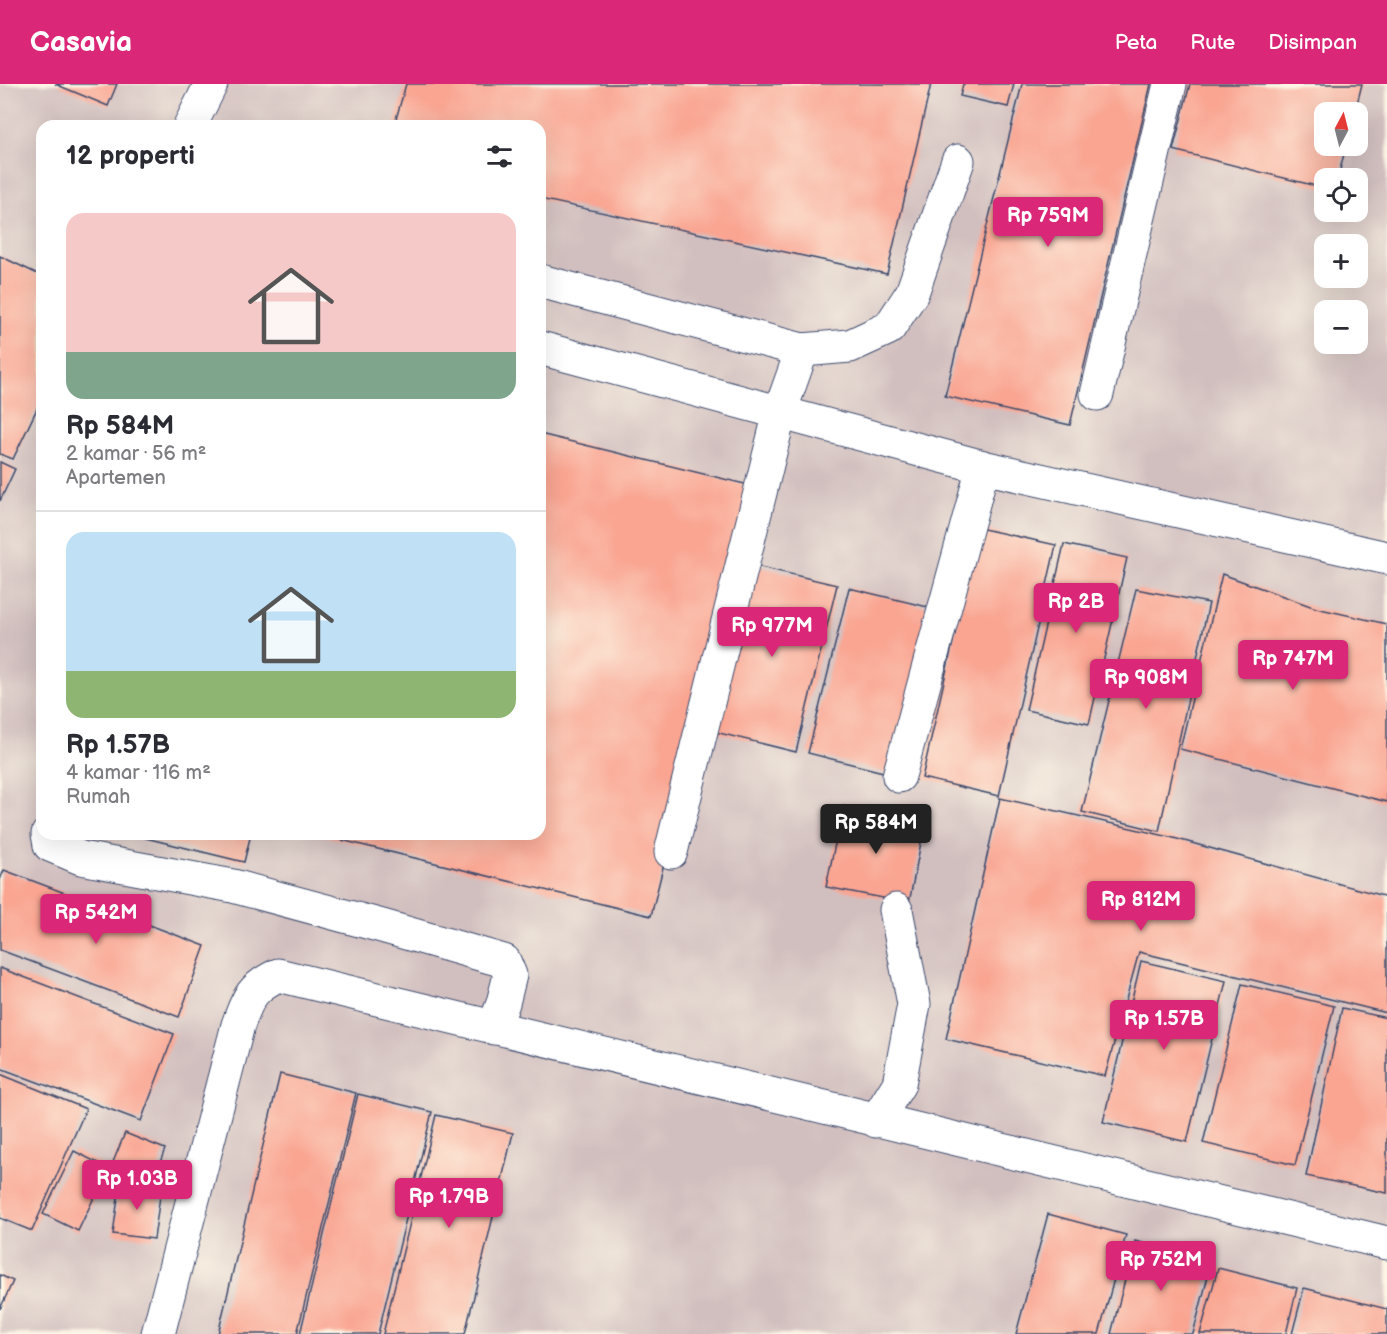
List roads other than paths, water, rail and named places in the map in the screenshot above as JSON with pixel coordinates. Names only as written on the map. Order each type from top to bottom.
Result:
[{"type":"lane","points":[[193,120],[211,84]]},
{"type":"lane","points":[[1097,394],[1170,84]]},
{"type":"lane","points":[[546,283],[802,350],[850,346],[889,328],[912,293],[958,161]]},
{"type":"lane","points":[[546,350],[983,467],[1387,558]]},
{"type":"lane","points":[[671,852],[780,412],[802,350]]},
{"type":"lane","points":[[899,776],[983,467]]},
{"type":"lane","points":[[49,840],[50,845],[81,858],[233,886],[403,931],[504,961],[510,975],[494,1028]]},
{"type":"lane","points":[[876,1121],[899,1084],[914,1004],[896,910]]},
{"type":"lane","points":[[158,1334],[238,1025],[250,994],[262,983],[278,975],[1387,1243]]}]
